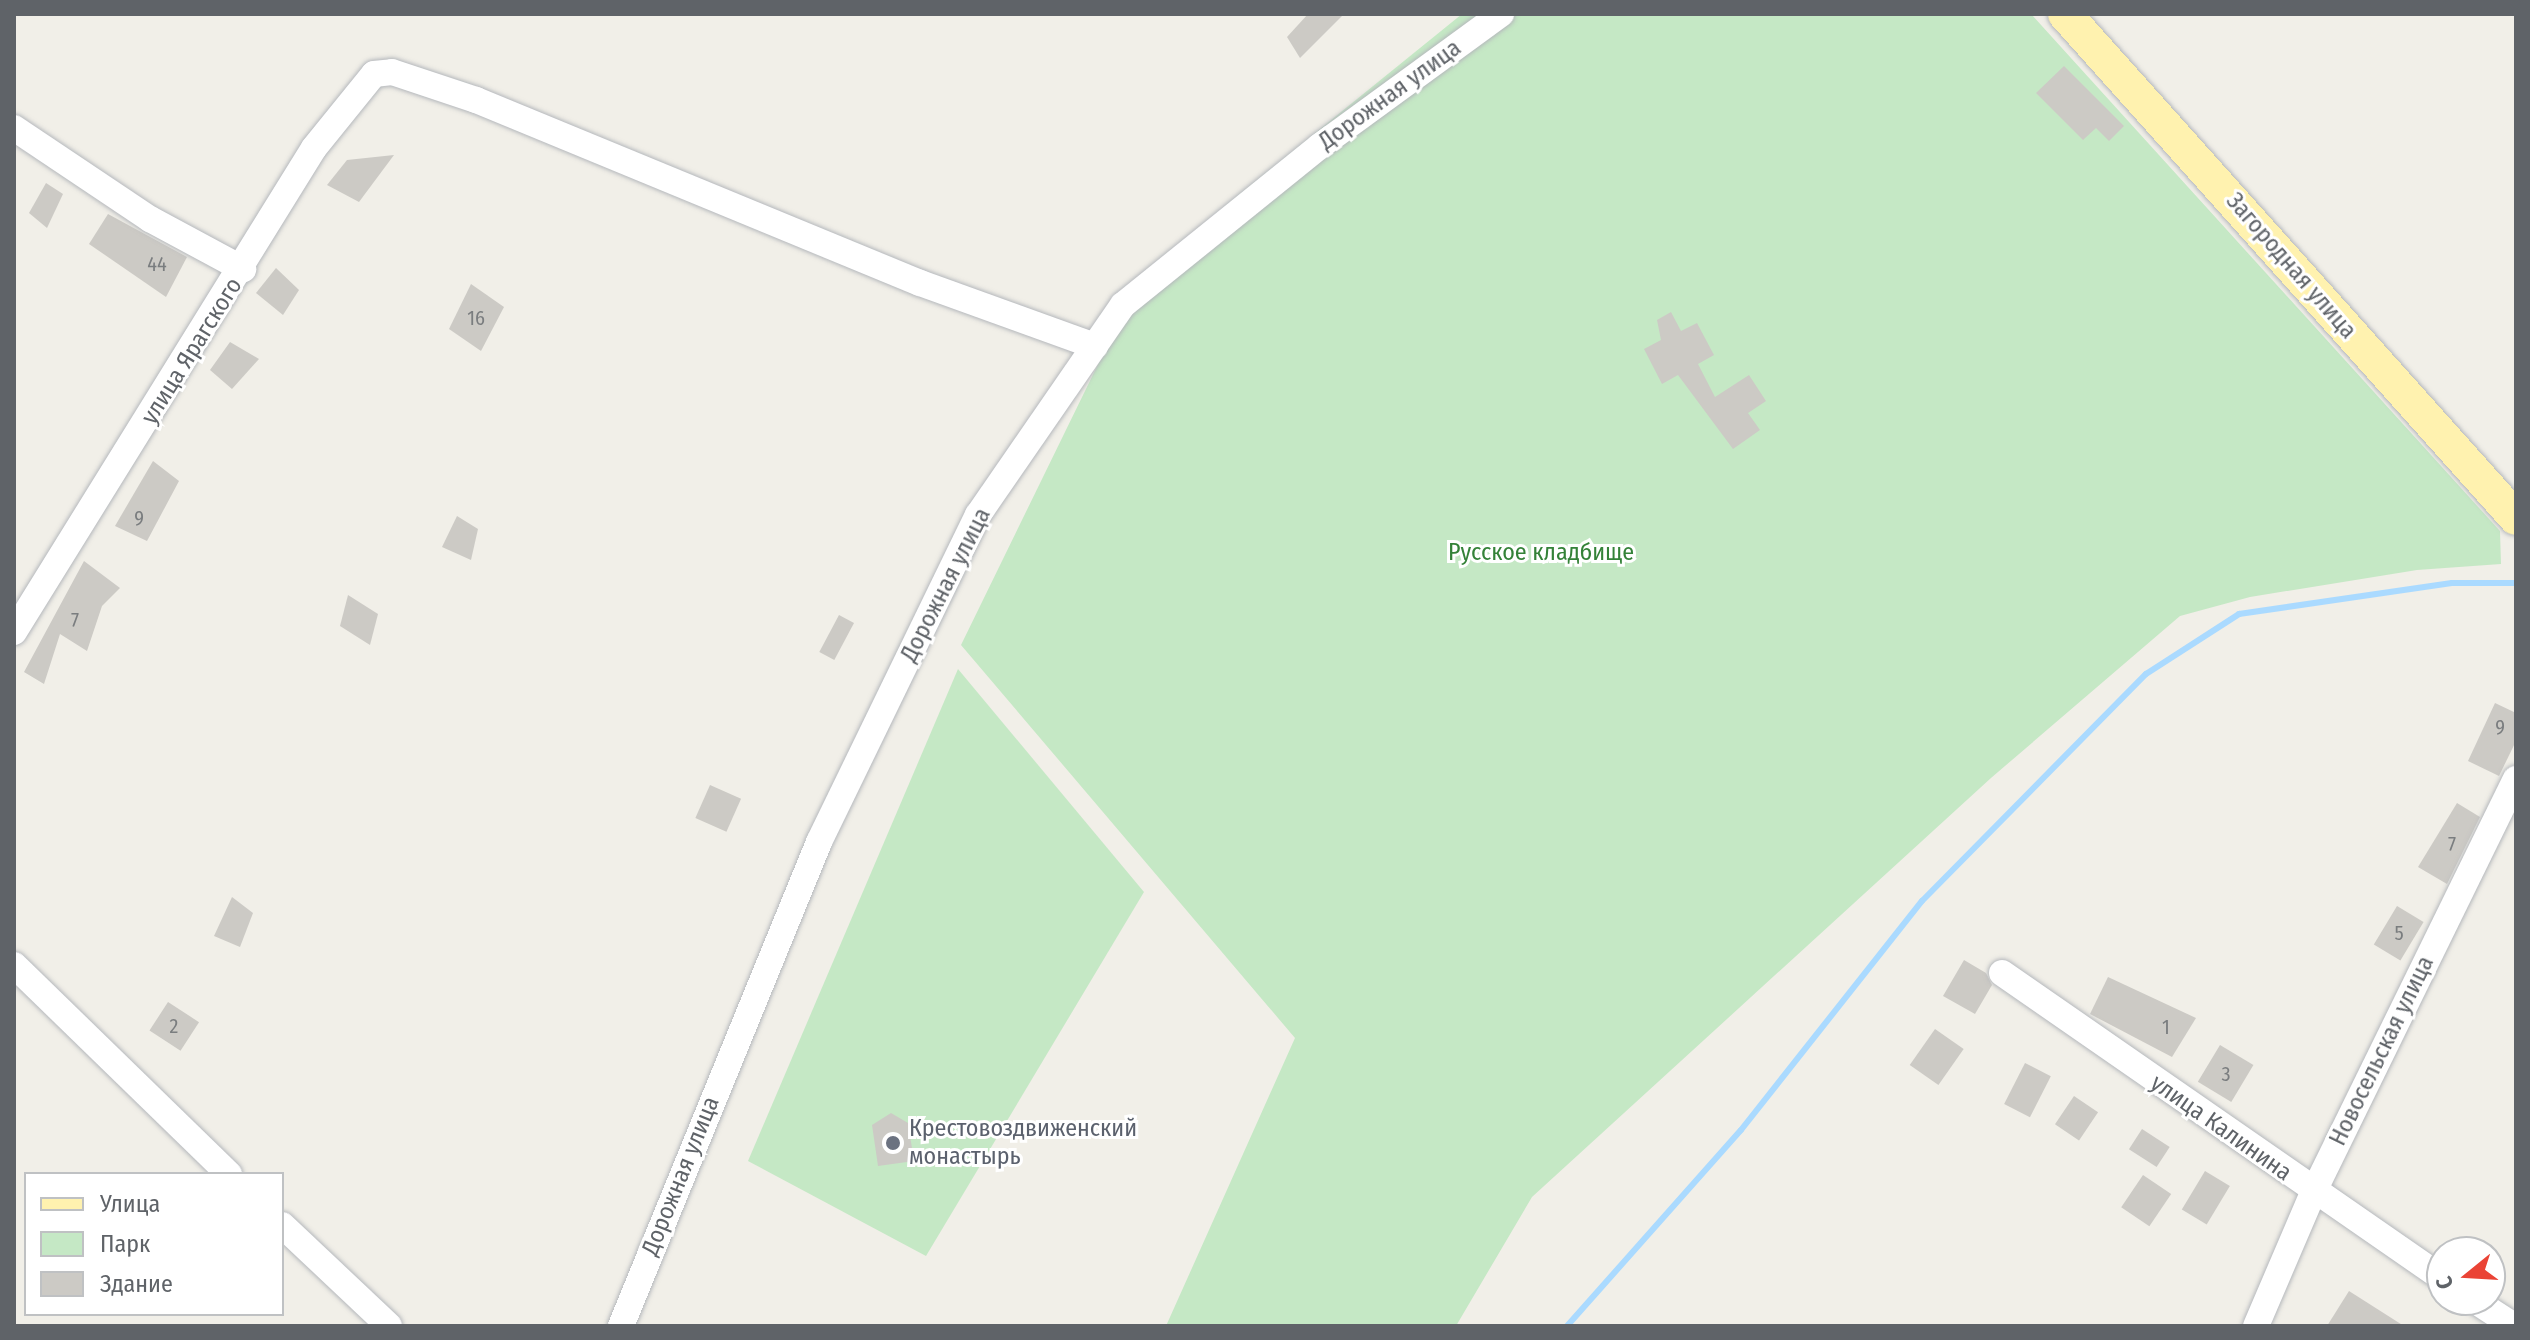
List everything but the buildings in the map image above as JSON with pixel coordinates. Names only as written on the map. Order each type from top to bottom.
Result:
[{"type":"main road","name":"Загородная улица","points":[[2065,14],[2516,518]]},
{"type":"street","name":"Дорожная улица","points":[[621,1326],[826,828],[978,515],[1123,305],[1320,146],[1501,14]]},
{"type":"street","name":"улица Ярагского","points":[[14,632],[243,269],[314,148],[374,74],[392,72],[476,100],[920,283],[1095,346]]},
{"type":"street","points":[[14,128],[150,219],[243,269]]},
{"type":"street","name":"Новосельская улица","points":[[2256,1326],[2313,1193],[2516,779]]},
{"type":"street","points":[[14,965],[227,1172]]},
{"type":"street","name":"улица Калинина","points":[[2002,973],[2313,1193],[2426,1267]]},
{"type":"street","points":[[284,1227],[389,1326]]},
{"type":"green space","name":"Русское кладбище","points":[[1462,14],[2031,14],[2500,531],[2501,564],[2417,570],[2250,597],[2180,616],[1991,778],[1532,1197],[1456,1326],[1166,1326],[1295,1038],[961,645],[1126,307],[1226,205]]},
{"type":"green space","points":[[958,669],[1144,892],[926,1256],[748,1161]]},
{"type":"waterway","points":[[1567,1326],[1741,1130],[1922,901],[2146,674],[2239,614],[2452,583],[2516,583]]},
{"type":"place","name":"Крестовоздвиженский монастырь","points":[[893,1143]]}]
